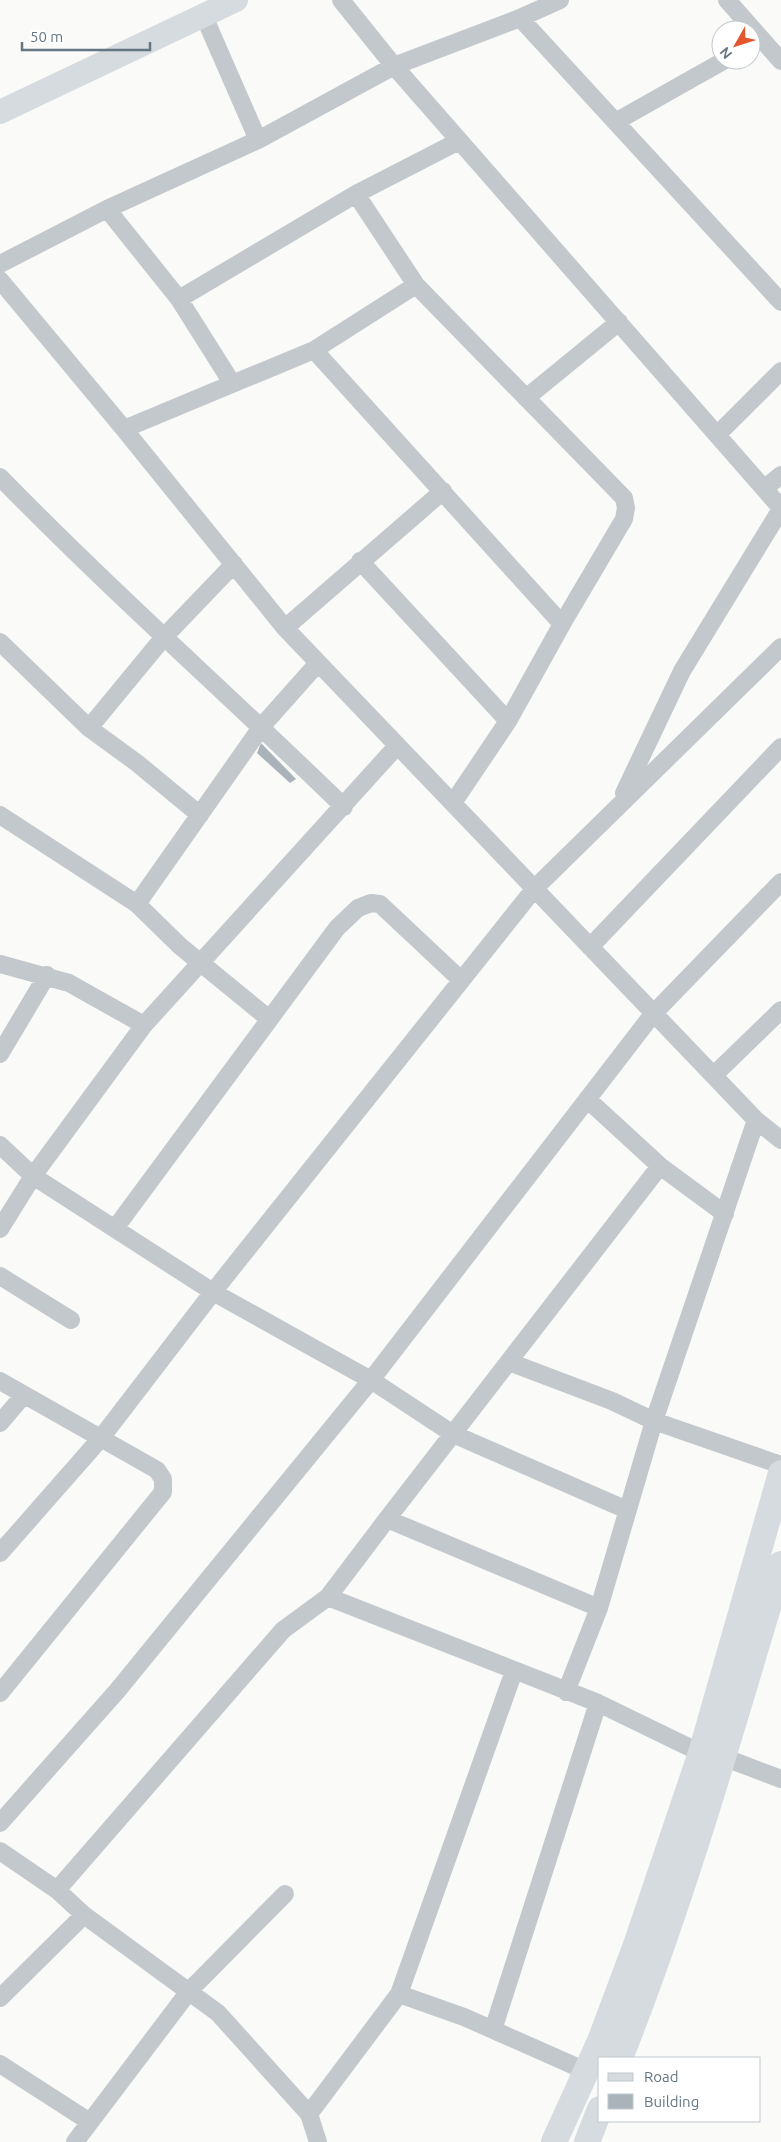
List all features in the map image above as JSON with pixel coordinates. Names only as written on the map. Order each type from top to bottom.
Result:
[{"type":"main road","points":[[620,2057],[636,2017],[712,1755],[781,1473]]},
{"type":"main road","points":[[554,2142],[586,2071],[712,1755],[781,1564]]},
{"type":"main road","points":[[587,2142],[598,2114]]},
{"type":"street","points":[[0,112],[203,14],[236,0]]},
{"type":"street","points":[[341,0],[394,66],[765,488],[781,509],[682,671],[619,804]]},
{"type":"street","points":[[0,264],[107,209],[258,140],[394,66],[520,18],[560,0]]},
{"type":"street","points":[[727,0],[741,20]]},
{"type":"street","points":[[203,14],[258,140]]},
{"type":"street","points":[[520,18],[617,121],[781,302]]},
{"type":"street","points":[[761,46],[781,61]]},
{"type":"street","points":[[617,121],[711,68]]},
{"type":"street","points":[[179,299],[356,194],[459,141]]},
{"type":"street","points":[[356,194],[416,285],[615,487],[624,498],[626,508],[624,519],[508,721],[453,803]]},
{"type":"street","points":[[107,209],[179,299],[232,383]]},
{"type":"street","points":[[0,280],[124,429],[285,628],[756,1120],[780,1137]]},
{"type":"street","points":[[124,429],[314,350],[416,285]]},
{"type":"street","points":[[526,398],[619,322]]},
{"type":"street","points":[[314,350],[562,624]]},
{"type":"street","points":[[717,435],[781,371]]},
{"type":"street","points":[[765,488],[781,475]]},
{"type":"street","points":[[0,477],[164,637],[262,726],[344,807]]},
{"type":"street","points":[[285,628],[443,491]]},
{"type":"street","points":[[360,561],[508,721]]},
{"type":"street","points":[[89,728],[164,637],[234,564]]},
{"type":"street","points":[[0,642],[89,728],[137,763],[200,815]]},
{"type":"street","points":[[0,1553],[101,1438],[213,1292],[535,888],[781,647]]},
{"type":"street","points":[[137,904],[262,726],[318,663]]},
{"type":"street","points":[[0,1228],[33,1176],[144,1025],[200,961],[344,807],[397,746]]},
{"type":"street","points":[[590,947],[781,747]]},
{"type":"street","points":[[0,815],[137,904],[180,946],[268,1018]]},
{"type":"street","points":[[0,1824],[117,1691],[370,1380],[653,1014],[781,882]]},
{"type":"street","points":[[116,1227],[268,1018],[337,928],[358,908],[371,903],[380,904],[390,910],[461,980]]},
{"type":"street","points":[[0,964],[47,975],[69,983],[144,1025]]},
{"type":"street","points":[[0,1054],[47,975]]},
{"type":"street","points":[[714,1075],[781,1010]]},
{"type":"street","points":[[587,1099],[660,1166],[725,1214]]},
{"type":"street","points":[[566,1692],[599,1608],[654,1420],[756,1120]]},
{"type":"street","points":[[0,1145],[33,1176],[116,1227],[213,1292],[370,1380],[453,1434],[627,1510]]},
{"type":"street","points":[[57,1890],[283,1630],[328,1597],[386,1519],[660,1166]]},
{"type":"street","points":[[0,1276],[71,1320]]},
{"type":"street","points":[[509,1362],[612,1401],[654,1420],[781,1465]]},
{"type":"street","points":[[0,1380],[157,1470],[163,1479],[163,1492],[0,1693]]},
{"type":"street","points":[[0,1423],[24,1395]]},
{"type":"street","points":[[386,1519],[599,1608]]},
{"type":"street","points":[[328,1597],[598,1703],[712,1755],[781,1779]]},
{"type":"street","points":[[309,2114],[399,1994],[514,1671]]},
{"type":"street","points":[[492,2030],[598,1703]]},
{"type":"street","points":[[0,1851],[57,1890],[84,1915],[190,1990],[218,2013],[309,2114],[318,2142]]},
{"type":"street","points":[[75,2142],[190,1990],[285,1894]]},
{"type":"street","points":[[0,1998],[84,1915]]},
{"type":"street","points":[[399,1994],[492,2030],[586,2071]]},
{"type":"street","points":[[0,2064],[90,2122]]},
{"type":"building","points":[[261,743],[296,779],[290,783],[257,753]]}]
